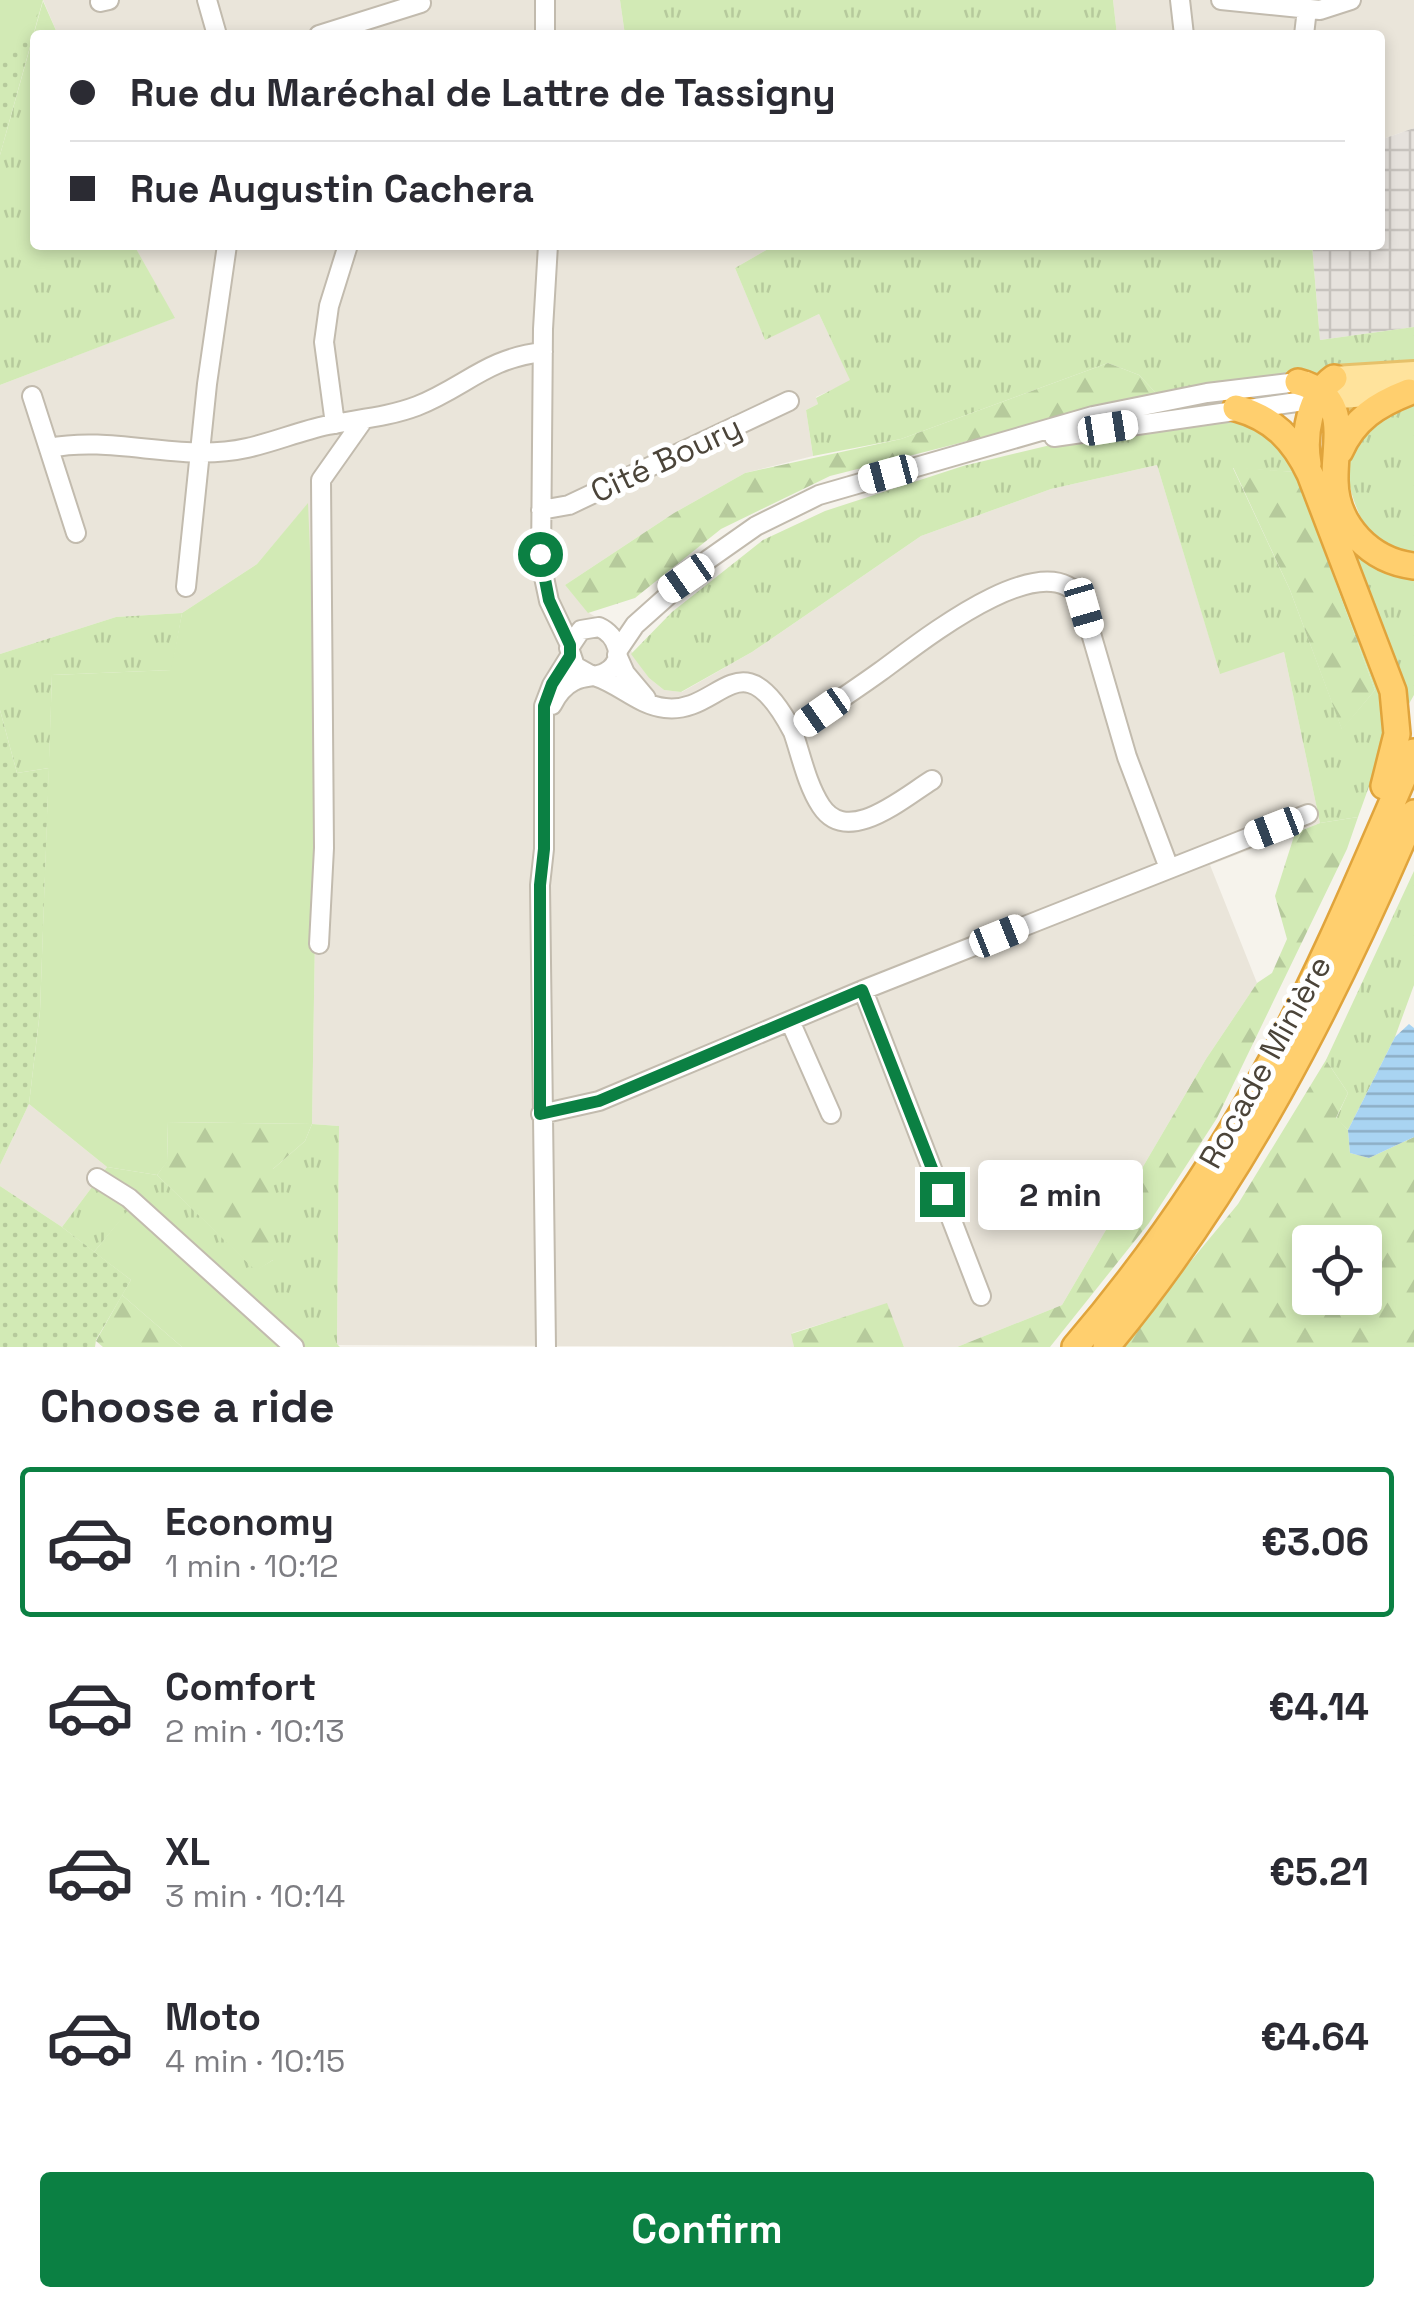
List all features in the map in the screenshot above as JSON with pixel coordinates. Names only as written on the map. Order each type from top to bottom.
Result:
[{"type":"highway","points":[[1337,460],[1359,420],[1412,385]]},
{"type":"highway","points":[[1319,390],[1338,424],[1336,488],[1340,509],[1350,529],[1375,553],[1414,566]]},
{"type":"highway","points":[[1310,474],[1306,446],[1319,390]]},
{"type":"highway","points":[[1236,408],[1257,415],[1294,444],[1310,474],[1390,678],[1397,720],[1393,758],[1332,938]]},
{"type":"highway","name":"Rocade Minière","points":[[1076,1347],[1201,1179],[1269,1066],[1332,938],[1414,752]]},
{"type":"highway","name":"Rocade Minière","points":[[1106,1347],[1173,1260],[1252,1142],[1316,1026],[1414,813]]},
{"type":"highway","points":[[1396,854],[1414,825]]},
{"type":"main road","points":[[1319,390],[1412,385]]},
{"type":"street","points":[[207,0],[215,30]]},
{"type":"street","points":[[545,0],[545,30]]},
{"type":"street","points":[[1180,0],[1183,30]]},
{"type":"street","points":[[1220,0],[1328,10],[1351,0]]},
{"type":"street","points":[[335,30],[421,3]]},
{"type":"street","points":[[1305,30],[1307,9]]},
{"type":"street","points":[[186,587],[226,250]]},
{"type":"street","points":[[335,424],[325,330],[347,250]]},
{"type":"street","points":[[548,250],[542,352],[543,578],[577,669],[636,699],[664,708],[690,705],[722,687],[745,683],[768,695],[792,732],[819,802],[828,814],[841,821],[872,817],[932,780]]},
{"type":"street","points":[[49,448],[89,443],[200,454],[241,449],[412,408],[485,367],[542,352]]},
{"type":"street","points":[[975,451],[1236,408],[1319,390]]},
{"type":"street","points":[[546,1347],[540,885],[546,699],[578,632],[633,614],[744,534],[807,500],[850,484],[1114,411],[1207,393],[1319,390]]},
{"type":"street","points":[[32,396],[76,533]]},
{"type":"street","name":"Cité Boury","points":[[541,510],[570,505],[788,401]]},
{"type":"street","points":[[320,944],[324,848],[321,480],[364,419]]},
{"type":"street","points":[[543,578],[566,611],[611,634],[625,674],[638,690],[664,708]]},
{"type":"street","points":[[545,737],[558,695],[572,681],[608,671],[635,625],[686,578]]},
{"type":"street","points":[[792,732],[965,612],[1036,581],[1065,584],[1077,592],[1084,608],[1127,757],[1169,868]]},
{"type":"street","points":[[540,1114],[599,1101],[862,990],[1308,814]]},
{"type":"street","points":[[862,990],[982,1296]]},
{"type":"street","points":[[790,1020],[831,1114]]},
{"type":"street","points":[[97,1178],[129,1198],[294,1347]]},
{"type":"shaded area","points":[[43,0],[620,0],[624,30],[56,30]]},
{"type":"shaded area","points":[[1113,0],[1414,0],[1414,128],[1385,138],[1385,30],[1116,30]]},
{"type":"shaded area","points":[[1414,128],[1414,327],[1320,340],[1312,250],[1385,250],[1385,138]]},
{"type":"shaded area","points":[[137,250],[766,250],[735,268],[765,339],[819,314],[851,381],[816,397],[818,404],[806,410],[813,456],[745,473],[674,513],[565,585],[589,613],[617,629],[649,678],[664,690],[682,692],[752,652],[921,536],[1051,489],[1157,465],[1220,673],[1284,652],[1320,823],[1210,865],[1257,983],[1206,1059],[1062,1305],[957,1347],[904,1347],[886,1304],[792,1333],[794,1347],[337,1345],[339,1126],[312,1124],[318,744],[307,505],[257,564],[182,613],[116,617],[0,654],[0,385],[174,318]]},
{"type":"shaded area","points":[[29,1104],[107,1167],[62,1227],[0,1186],[0,1165]]},
{"type":"green space","points":[[0,0],[43,0],[35,30],[30,30],[30,47],[0,155]]},
{"type":"green space","points":[[0,0],[41,0],[30,37],[0,59]]},
{"type":"green space","points":[[620,0],[1113,0],[1116,30],[624,30]]},
{"type":"green space","points":[[43,1],[56,30],[35,30]]},
{"type":"green space","points":[[30,48],[30,250],[137,250],[175,318],[0,385],[0,155]]},
{"type":"green space","points":[[766,250],[1312,250],[1320,340],[1414,327],[1414,361],[1156,393],[1139,375],[1108,363],[901,439],[813,456],[806,410],[818,404],[816,398],[850,380],[819,314],[765,340],[735,268]]},
{"type":"green space","points":[[1108,363],[1139,375],[1156,393],[830,476],[721,529],[635,598],[588,613],[565,585],[674,513],[745,473],[901,439]]},
{"type":"green space","points":[[1407,404],[1414,404],[1414,695],[1381,753],[1358,817],[1320,823],[1284,652],[1220,674],[1157,465],[1051,489],[921,536],[752,652],[681,692],[664,690],[631,654],[672,612],[763,540],[825,511],[963,466],[1059,443],[1218,421],[1248,423],[1267,433],[1295,472],[1233,468],[1290,590],[1342,729],[1375,690],[1329,565],[1350,557],[1368,533],[1351,489],[1350,457],[1369,431]]},
{"type":"green space","points":[[1233,467],[1295,472],[1375,690],[1342,730],[1290,590]]},
{"type":"green space","points":[[308,503],[318,744],[312,1124],[167,1122],[168,1161],[157,1175],[107,1167],[29,1104],[40,1011],[52,675],[171,670],[182,613],[257,564]]},
{"type":"green space","points":[[182,613],[172,670],[52,675],[49,768],[17,773],[0,710],[0,654],[116,617]]},
{"type":"green space","points":[[0,710],[17,773],[49,768],[40,1011],[29,1104],[0,1165]]},
{"type":"green space","points":[[1358,817],[1347,849],[1217,1118],[1149,1223],[1050,1347],[957,1347],[1062,1305],[1206,1059],[1257,983],[1272,973],[1287,939],[1275,896],[1295,833],[1320,823]]},
{"type":"green space","points":[[1414,871],[1414,985],[1395,1037],[1348,1130],[1336,1119],[1348,1093],[1326,1060]]},
{"type":"green space","points":[[1326,1060],[1348,1093],[1336,1118],[1348,1130],[1350,1153],[1369,1158],[1414,1137],[1414,1347],[1120,1347],[1238,1204]]},
{"type":"green space","points":[[167,1122],[312,1124],[305,1141],[273,1169],[273,1260],[256,1271],[157,1175],[168,1160]]},
{"type":"green space","points":[[312,1124],[339,1126],[340,1347],[286,1347],[129,1210],[94,1252],[62,1227],[107,1167],[157,1175],[256,1270],[273,1260],[273,1169],[305,1141]]},
{"type":"green space","points":[[0,1186],[131,1280],[95,1347],[0,1347]]},
{"type":"green space","points":[[129,1209],[286,1347],[182,1347],[122,1295],[131,1280],[94,1252]]},
{"type":"green space","points":[[122,1295],[182,1347],[103,1347],[96,1341]]},
{"type":"green space","points":[[887,1303],[904,1347],[794,1347],[791,1334]]},
{"type":"water","points":[[1409,1024],[1414,1028],[1414,1137],[1369,1158],[1350,1153],[1348,1130],[1395,1037]]},
{"type":"route","points":[[540,554],[549,600],[570,645],[570,656],[552,684],[544,712],[540,1114],[599,1101],[646,1083],[862,990],[942,1194]]}]
